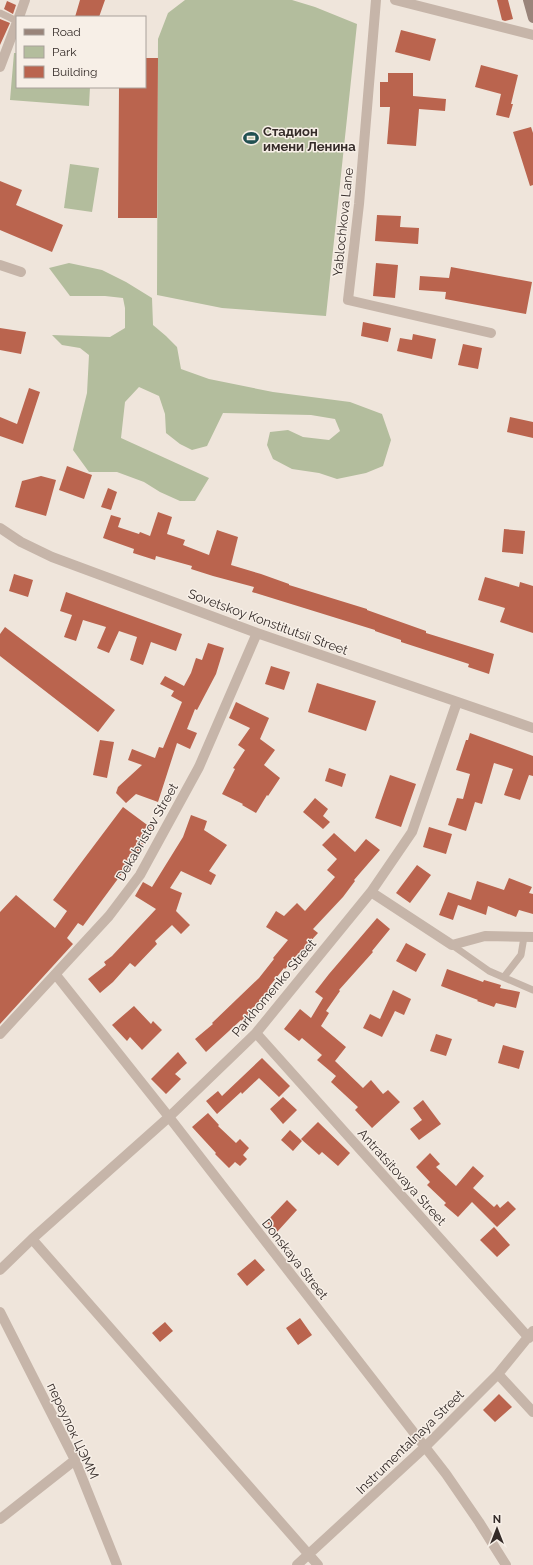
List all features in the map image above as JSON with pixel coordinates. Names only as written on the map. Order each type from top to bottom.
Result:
[{"type":"street","points":[[19,16],[26,0]]},
{"type":"street","name":"Yablochkova Lane","points":[[376,0],[359,204],[348,300],[491,333]]},
{"type":"street","points":[[395,0],[533,35]]},
{"type":"street","points":[[528,0],[533,18]]},
{"type":"street","points":[[0,67],[16,25]]},
{"type":"street","points":[[0,265],[21,272]]},
{"type":"street","name":"Sovetskoy Konstitutsii Street","points":[[0,528],[21,542],[52,557],[257,633],[533,728]]},
{"type":"street","name":"Dekabristov Street","points":[[0,1034],[109,916],[140,875],[199,767],[257,633]]},
{"type":"street","name":"Parkhomenko Street","points":[[0,1270],[32,1239],[169,1117],[256,1033],[371,892],[412,832],[457,702]]},
{"type":"street","points":[[371,892],[452,945],[485,936],[529,937]]},
{"type":"street","name":"Donskaya Street","points":[[56,975],[169,1117],[446,1474],[506,1565]]},
{"type":"street","name":"Antratsitovaya Street","points":[[256,1033],[531,1334]]},
{"type":"street","points":[[32,1239],[318,1565]]},
{"type":"street","name":"переулок ЦЭММ","points":[[0,1312],[75,1460],[117,1565]]},
{"type":"street","name":"Instrumentalnaya Street","points":[[297,1565],[425,1447],[498,1374],[531,1334]]},
{"type":"street","points":[[498,1374],[533,1412]]},
{"type":"street","points":[[0,1519],[75,1460]]},
{"type":"lane","points":[[0,13],[16,21]]},
{"type":"lane","points":[[504,977],[521,955],[529,937]]},
{"type":"lane","points":[[452,945],[489,971],[533,990]]},
{"type":"green space","name":"Стадион имени Ленина","points":[[185,0],[292,0],[315,7],[357,24],[326,316],[222,308],[157,295],[158,39],[168,13]]},
{"type":"green space","points":[[14,53],[16,53],[16,88],[90,88],[89,106],[10,100]]},
{"type":"green space","points":[[70,164],[99,168],[92,212],[64,208]]},
{"type":"green space","points":[[69,263],[102,270],[126,282],[152,298],[153,325],[177,347],[181,369],[209,379],[273,392],[350,402],[382,414],[391,440],[383,466],[366,473],[337,479],[319,473],[292,469],[273,459],[267,445],[270,432],[288,430],[303,437],[329,440],[340,431],[335,419],[311,415],[223,413],[207,446],[192,450],[180,444],[166,433],[165,414],[159,396],[139,387],[125,402],[121,438],[209,478],[195,501],[180,501],[160,492],[144,482],[117,472],[89,472],[73,450],[87,393],[89,355],[80,348],[62,345],[52,335],[110,337],[125,328],[125,308],[123,298],[105,296],[70,296],[49,268]]},
{"type":"building","points":[[80,0],[105,0],[99,16],[75,16]]},
{"type":"building","points":[[497,0],[508,0],[513,19],[505,21],[502,20]]},
{"type":"building","points":[[7,1],[16,5],[13,14],[4,9]]},
{"type":"building","points":[[0,19],[10,23],[0,45]]},
{"type":"building","points":[[401,30],[436,39],[430,61],[395,52]]},
{"type":"building","points":[[146,58],[158,58],[157,218],[118,218],[119,88],[146,88]]},
{"type":"building","points":[[481,65],[518,75],[509,118],[496,115],[501,94],[475,87]]},
{"type":"building","points":[[388,73],[413,73],[413,96],[446,99],[445,111],[419,109],[416,146],[387,144],[390,107],[380,107],[380,82],[388,82]]},
{"type":"building","points":[[531,127],[533,133],[533,185],[530,186],[513,132]]},
{"type":"building","points":[[0,181],[22,190],[16,205],[63,225],[52,252],[0,230]]},
{"type":"building","points":[[377,215],[401,216],[400,227],[419,228],[418,244],[375,241]]},
{"type":"building","points":[[376,263],[398,265],[395,298],[373,296]]},
{"type":"building","points":[[451,267],[532,282],[526,314],[445,299],[446,292],[419,290],[420,276],[449,278]]},
{"type":"building","points":[[363,322],[391,328],[388,342],[361,336]]},
{"type":"building","points":[[0,328],[26,332],[21,354],[0,350]]},
{"type":"building","points":[[413,334],[436,339],[432,359],[397,351],[400,338],[412,340]]},
{"type":"building","points":[[463,344],[482,348],[478,369],[458,365]]},
{"type":"building","points":[[29,388],[40,392],[23,444],[0,436],[0,417],[17,424]]},
{"type":"building","points":[[510,417],[533,422],[533,438],[507,432]]},
{"type":"building","points":[[67,466],[92,475],[84,499],[59,490]]},
{"type":"building","points":[[41,476],[56,480],[46,516],[15,507],[22,481]]},
{"type":"building","points":[[108,488],[117,492],[111,510],[101,507]]},
{"type":"building","points":[[158,512],[172,517],[167,534],[185,540],[183,545],[209,555],[217,530],[238,537],[231,565],[367,609],[426,631],[426,633],[494,654],[489,674],[468,667],[469,664],[401,642],[401,640],[375,630],[252,592],[254,587],[191,569],[192,566],[156,556],[155,560],[133,553],[134,549],[103,538],[111,515],[121,518],[118,527],[150,536]]},
{"type":"building","points":[[504,529],[525,531],[523,554],[502,552]]},
{"type":"building","points":[[14,574],[33,580],[28,597],[9,591]]},
{"type":"building","points":[[485,577],[519,587],[520,582],[533,586],[533,633],[500,622],[505,608],[478,600]]},
{"type":"building","points":[[66,592],[182,634],[176,651],[151,642],[143,665],[130,660],[137,637],[119,631],[109,653],[97,648],[106,627],[83,620],[76,641],[64,637],[72,615],[60,611]]},
{"type":"building","points":[[5,627],[115,710],[98,732],[0,656],[0,634]]},
{"type":"building","points":[[208,643],[224,648],[216,674],[197,710],[195,709],[187,729],[197,733],[190,749],[177,743],[158,802],[136,794],[126,803],[116,793],[118,787],[142,765],[128,760],[132,749],[155,758],[159,747],[163,748],[182,702],[171,696],[174,691],[160,684],[165,676],[184,686],[191,673],[196,658],[202,660]]},
{"type":"building","points":[[271,666],[290,672],[284,690],[265,684]]},
{"type":"building","points":[[317,683],[376,701],[366,731],[308,712]]},
{"type":"building","points":[[236,702],[269,718],[260,739],[275,750],[264,765],[280,778],[256,813],[242,805],[243,804],[222,794],[235,769],[233,768],[245,750],[238,745],[250,728],[229,718]]},
{"type":"building","points":[[470,733],[533,756],[533,776],[529,775],[520,800],[504,795],[513,769],[494,763],[482,804],[475,802],[466,831],[448,825],[457,798],[463,799],[470,774],[456,770],[466,740],[468,740]]},
{"type":"building","points":[[100,740],[114,742],[107,778],[93,775]]},
{"type":"building","points":[[329,768],[346,774],[342,787],[325,781]]},
{"type":"building","points":[[390,775],[416,784],[401,827],[375,818]]},
{"type":"building","points":[[315,798],[328,809],[323,816],[330,822],[323,829],[303,812]]},
{"type":"building","points":[[123,807],[154,830],[83,926],[78,923],[67,938],[73,944],[0,1024],[0,912],[16,895],[55,928],[67,911],[53,900]]},
{"type":"building","points":[[191,815],[207,821],[204,830],[227,845],[209,871],[216,875],[211,885],[181,871],[170,888],[182,893],[176,911],[190,925],[181,934],[172,925],[155,941],[157,944],[135,967],[130,963],[113,982],[100,993],[88,979],[106,965],[104,962],[112,956],[156,909],[135,896],[143,882],[152,887],[183,837]]},
{"type":"building","points":[[429,827],[452,834],[446,854],[423,847]]},
{"type":"building","points":[[334,833],[355,852],[366,839],[380,850],[354,880],[355,881],[343,897],[313,929],[318,933],[285,969],[284,968],[269,987],[271,989],[250,1011],[252,1012],[243,1022],[241,1020],[206,1052],[195,1039],[213,1024],[212,1023],[259,978],[288,940],[266,927],[276,911],[284,916],[297,903],[305,911],[335,877],[327,870],[337,859],[322,845]]},
{"type":"building","points":[[417,865],[431,875],[410,903],[396,893]]},
{"type":"building","points":[[509,878],[532,887],[529,893],[533,894],[533,914],[519,910],[516,917],[488,906],[486,915],[458,905],[453,920],[439,915],[448,892],[471,900],[477,881],[504,890]]},
{"type":"building","points":[[377,918],[390,929],[372,951],[373,952],[339,990],[340,991],[326,1011],[329,1013],[321,1026],[346,1047],[335,1061],[363,1088],[371,1080],[383,1094],[388,1090],[400,1102],[372,1128],[355,1110],[358,1107],[331,1082],[336,1076],[317,1060],[322,1055],[302,1038],[299,1041],[284,1029],[300,1009],[311,1018],[323,998],[315,992]]},
{"type":"building","points":[[406,943],[426,954],[416,972],[396,961]]},
{"type":"building","points":[[447,969],[483,982],[484,980],[501,985],[500,988],[520,992],[516,1008],[496,1003],[494,1007],[441,986]]},
{"type":"building","points":[[393,990],[411,999],[404,1015],[395,1011],[382,1037],[363,1028],[370,1014],[380,1019]]},
{"type":"building","points":[[134,1006],[151,1024],[153,1021],[162,1030],[142,1050],[130,1037],[127,1041],[112,1025]]},
{"type":"building","points":[[436,1034],[452,1039],[446,1056],[430,1051]]},
{"type":"building","points":[[503,1045],[524,1051],[519,1069],[498,1063]]},
{"type":"building","points":[[178,1052],[187,1063],[175,1074],[181,1079],[166,1094],[151,1079]]},
{"type":"building","points":[[262,1058],[290,1086],[279,1097],[259,1078],[217,1114],[206,1101],[218,1091],[222,1096]]},
{"type":"building","points":[[283,1097],[297,1110],[283,1124],[270,1109]]},
{"type":"building","points":[[423,1100],[441,1124],[419,1140],[410,1129],[422,1120],[413,1108]]},
{"type":"building","points":[[208,1113],[219,1125],[218,1126],[236,1143],[240,1139],[249,1148],[243,1155],[247,1159],[240,1166],[235,1162],[229,1168],[192,1127]]},
{"type":"building","points":[[318,1122],[350,1153],[338,1166],[322,1152],[319,1155],[301,1139]]},
{"type":"building","points":[[290,1130],[302,1141],[293,1151],[281,1140]]},
{"type":"building","points":[[430,1153],[440,1164],[436,1167],[456,1186],[473,1166],[484,1176],[473,1188],[494,1207],[497,1204],[500,1208],[508,1201],[516,1209],[497,1227],[472,1202],[458,1217],[444,1205],[446,1203],[427,1185],[430,1182],[416,1167]]},
{"type":"building","points":[[287,1200],[297,1210],[277,1232],[266,1222]]},
{"type":"building","points":[[494,1227],[510,1245],[497,1257],[480,1240]]},
{"type":"building","points":[[255,1259],[265,1270],[247,1286],[237,1274]]},
{"type":"building","points":[[300,1318],[312,1335],[298,1345],[286,1328]]},
{"type":"building","points":[[165,1322],[173,1331],[160,1342],[152,1333]]},
{"type":"building","points":[[499,1394],[512,1407],[495,1422],[483,1410]]},
{"type":"place","name":"Стадион имени Ленина","points":[[251,138]]}]
